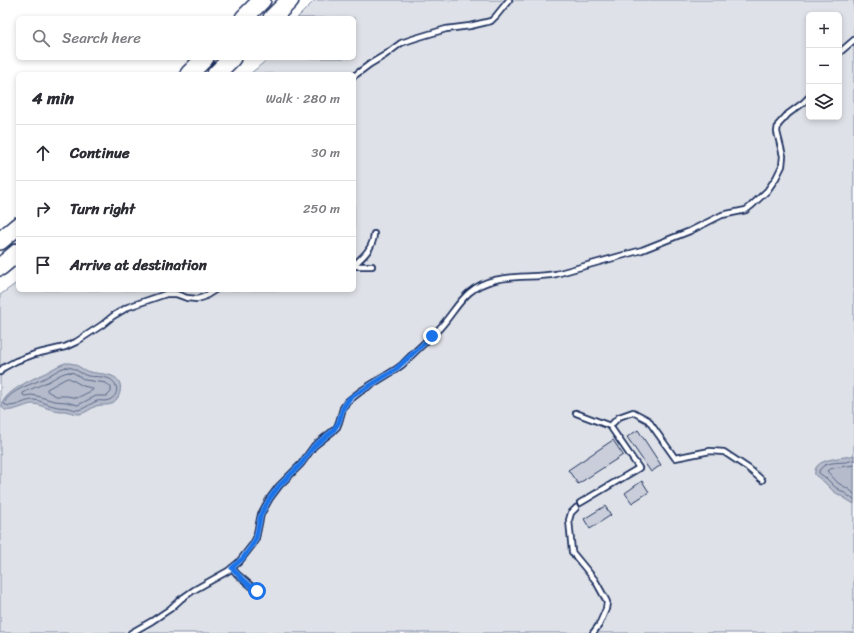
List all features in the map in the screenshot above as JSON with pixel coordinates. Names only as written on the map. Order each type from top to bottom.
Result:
[{"type":"highway","points":[[246,16],[262,0]]},
{"type":"highway","points":[[274,16],[290,0]]},
{"type":"highway","points":[[191,72],[203,60]]},
{"type":"highway","points":[[218,72],[230,60]]},
{"type":"highway","points":[[0,241],[16,228]]},
{"type":"highway","points":[[0,267],[16,254]]},
{"type":"lane","points":[[356,75],[401,43],[446,29],[470,26],[491,21],[509,0]]},
{"type":"lane","points":[[842,50],[854,40]]},
{"type":"lane","points":[[132,633],[152,621],[194,590],[232,568],[243,558],[256,538],[261,514],[270,498],[279,486],[301,464],[314,446],[333,431],[339,422],[341,413],[347,402],[361,391],[402,365],[440,328],[462,298],[469,292],[485,283],[495,280],[556,274],[637,252],[682,234],[722,215],[746,210],[767,191],[782,166],[783,156],[777,132],[778,125],[788,114],[806,100]]},
{"type":"lane","points":[[356,263],[364,256],[372,245],[374,234]]},
{"type":"lane","points":[[356,265],[372,266]]},
{"type":"lane","points":[[0,372],[3,368],[26,357],[71,345],[95,330],[116,313],[128,307],[166,294],[176,294],[187,298],[197,299],[212,292]]},
{"type":"lane","points":[[610,426],[619,417],[633,412],[648,420],[675,458],[710,451],[724,452],[748,468],[762,480]]},
{"type":"lane","points":[[576,413],[610,426],[639,468],[580,503]]},
{"type":"lane","points":[[576,508],[571,513],[569,520],[572,552],[595,580],[607,602],[604,614],[593,633]]},
{"type":"lane","points":[[232,568],[242,579],[257,591]]},
{"type":"shaded area","points":[[315,0],[854,0],[854,633],[0,633],[0,295],[16,283],[16,292],[356,292],[356,72],[252,72],[267,60],[356,60],[356,16],[299,16]]},
{"type":"water","points":[[65,363],[76,365],[90,372],[106,374],[115,378],[119,381],[120,386],[118,397],[111,404],[96,406],[80,414],[54,410],[35,404],[30,404],[12,410],[4,409],[2,407],[6,397],[11,392]]},
{"type":"water","points":[[854,455],[854,504],[833,491],[815,475],[815,469],[823,462]]},
{"type":"building","points":[[638,430],[661,465],[651,472],[627,437]]},
{"type":"building","points":[[613,440],[623,455],[578,484],[568,470]]},
{"type":"building","points":[[642,481],[649,492],[632,503],[625,493]]},
{"type":"building","points":[[605,506],[611,515],[590,529],[584,519]]},
{"type":"route","points":[[257,591],[242,579],[232,568],[243,558],[253,544],[256,538],[261,514],[270,498],[279,486],[301,464],[314,446],[337,427],[343,408],[350,398],[402,365],[432,336]]}]
